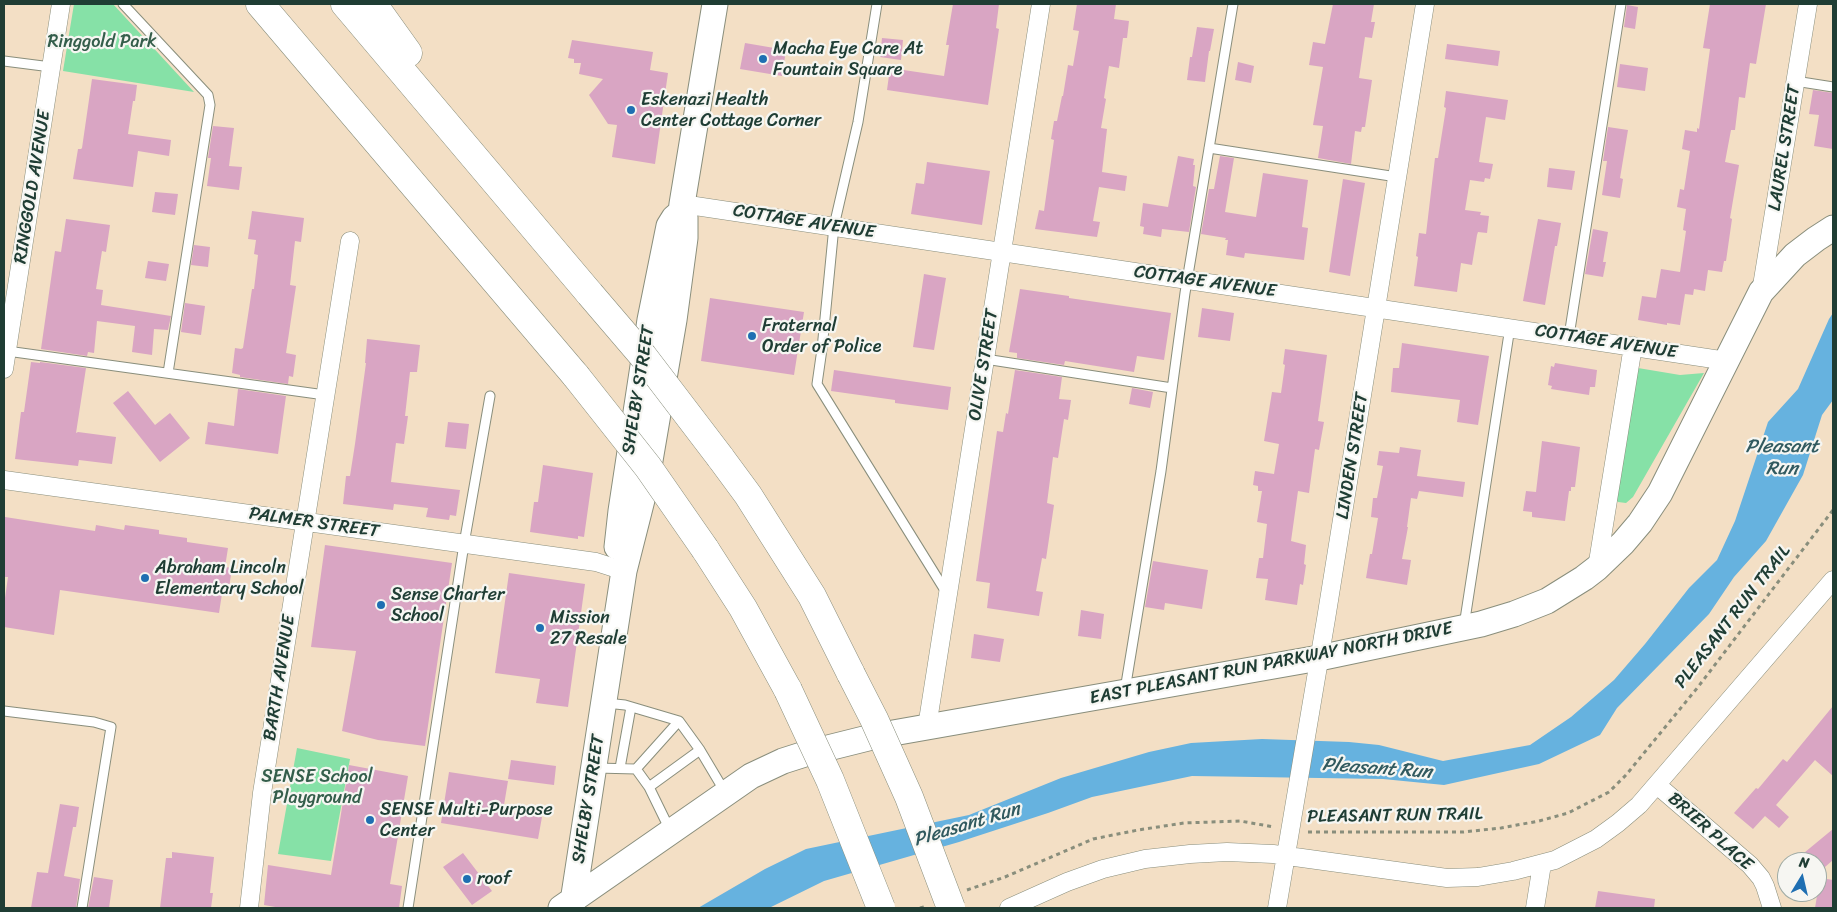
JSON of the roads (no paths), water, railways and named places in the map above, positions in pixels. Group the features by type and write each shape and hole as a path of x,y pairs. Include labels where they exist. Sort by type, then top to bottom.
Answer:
{"highway":[{"path":"260,4 576,376 643,461 705,548 756,630 788,690 830,780 881,908"},
{"path":"345,4 660,377 748,495 812,596 874,719 909,797 947,902"},
{"path":"373,4 531,225"}],"street":[{"name":"RINGGOLD AVENUE","path":"4,369 61,4"},
{"name":"SHELBY STREET","path":"569,905 594,768 624,571 646,484 674,320 685,238 682,208 715,4"},
{"name":"OLIVE STREET","path":"927,727 1041,4"},
{"name":"LINDEN STREET","path":"1277,908 1377,307 1425,4"},
{"name":"LAUREL STREET","path":"1761,292 1808,4"},
{"name":"COTTAGE AVENUE","path":"682,208 834,226 1728,360"},
{"name":"EAST PLEASANT RUN PARKWAY NORTH DRIVE","path":"569,905 751,776 792,758 854,741 927,727 1319,658 1498,620 1531,608 1577,583 1597,568 1624,543 1655,501 1761,292 1795,256 1833,228"},
{"name":"BARTH AVENUE","path":"249,908 262,793 350,241"},
{"path":"1597,568 1633,346"},
{"name":"PALMER STREET","path":"4,480 604,564 624,571"},
{"path":"1010,908 1072,880 1102,869 1128,862 1173,856 1254,852 1447,878 1478,877 1522,870 1572,853 1611,829 1639,805 1833,580"},
{"name":"BRIER PLACE","path":"1657,785 1750,866 1761,878 1772,908"},
{"path":"1535,908 1542,864"}],"lane":[{"path":"123,4 208,95 210,104 168,373"},
{"path":"877,4 858,122 834,226 817,384 948,594"},
{"path":"1125,692 1161,471 1188,279 1233,4"},
{"path":"1569,336 1621,4"},
{"path":"4,61 51,67"},
{"path":"1795,81 1833,86"},
{"path":"1209,148 1397,176"},
{"path":"1463,627 1510,327"},
{"path":"7,351 325,396"},
{"path":"985,359 1172,388"},
{"path":"408,908 464,544 490,396"},
{"path":"604,703 631,707 679,721 700,750 726,794"},
{"path":"620,768 631,707"},
{"path":"4,711 94,722 111,727 82,908"},
{"path":"636,769 679,721"},
{"path":"649,787 700,750"},
{"path":"594,768 636,769"},
{"path":"636,769 649,787 671,831"}],"water":[{"name":"Pleasant Run","path":"1833,313 1833,400 1822,415 1803,475 1766,541 1734,577 1709,614 1617,708 1600,735 1539,764 1444,785 1383,779 1192,776 1092,797 959,842 824,881 769,908 698,908 765,869 806,849 969,815 1061,778 1149,752 1191,743 1262,739 1349,742 1379,745 1443,761 1530,745 1571,717 1614,680 1689,588 1717,560 1735,521 1768,422 1798,389"}],"place":[{"name":"Macha Eye Care At Fountain Square","path":"763,59"},
{"name":"Eskenazi Health Center Cottage Corner","path":"631,110"},
{"name":"Fraternal Order of Police","path":"752,336"},
{"name":"Abraham Lincoln Elementary School","path":"145,578"},
{"name":"Sense Charter School","path":"381,605"},
{"name":"Mission 27 Resale","path":"540,628"},
{"name":"SENSE Multi-Purpose Center","path":"370,820"},
{"name":"roof","path":"467,879"}],"park label":[{"name":"Ringgold Park","path":"102,42"},
{"name":"SENSE School Playground","path":"317,788"}]}
